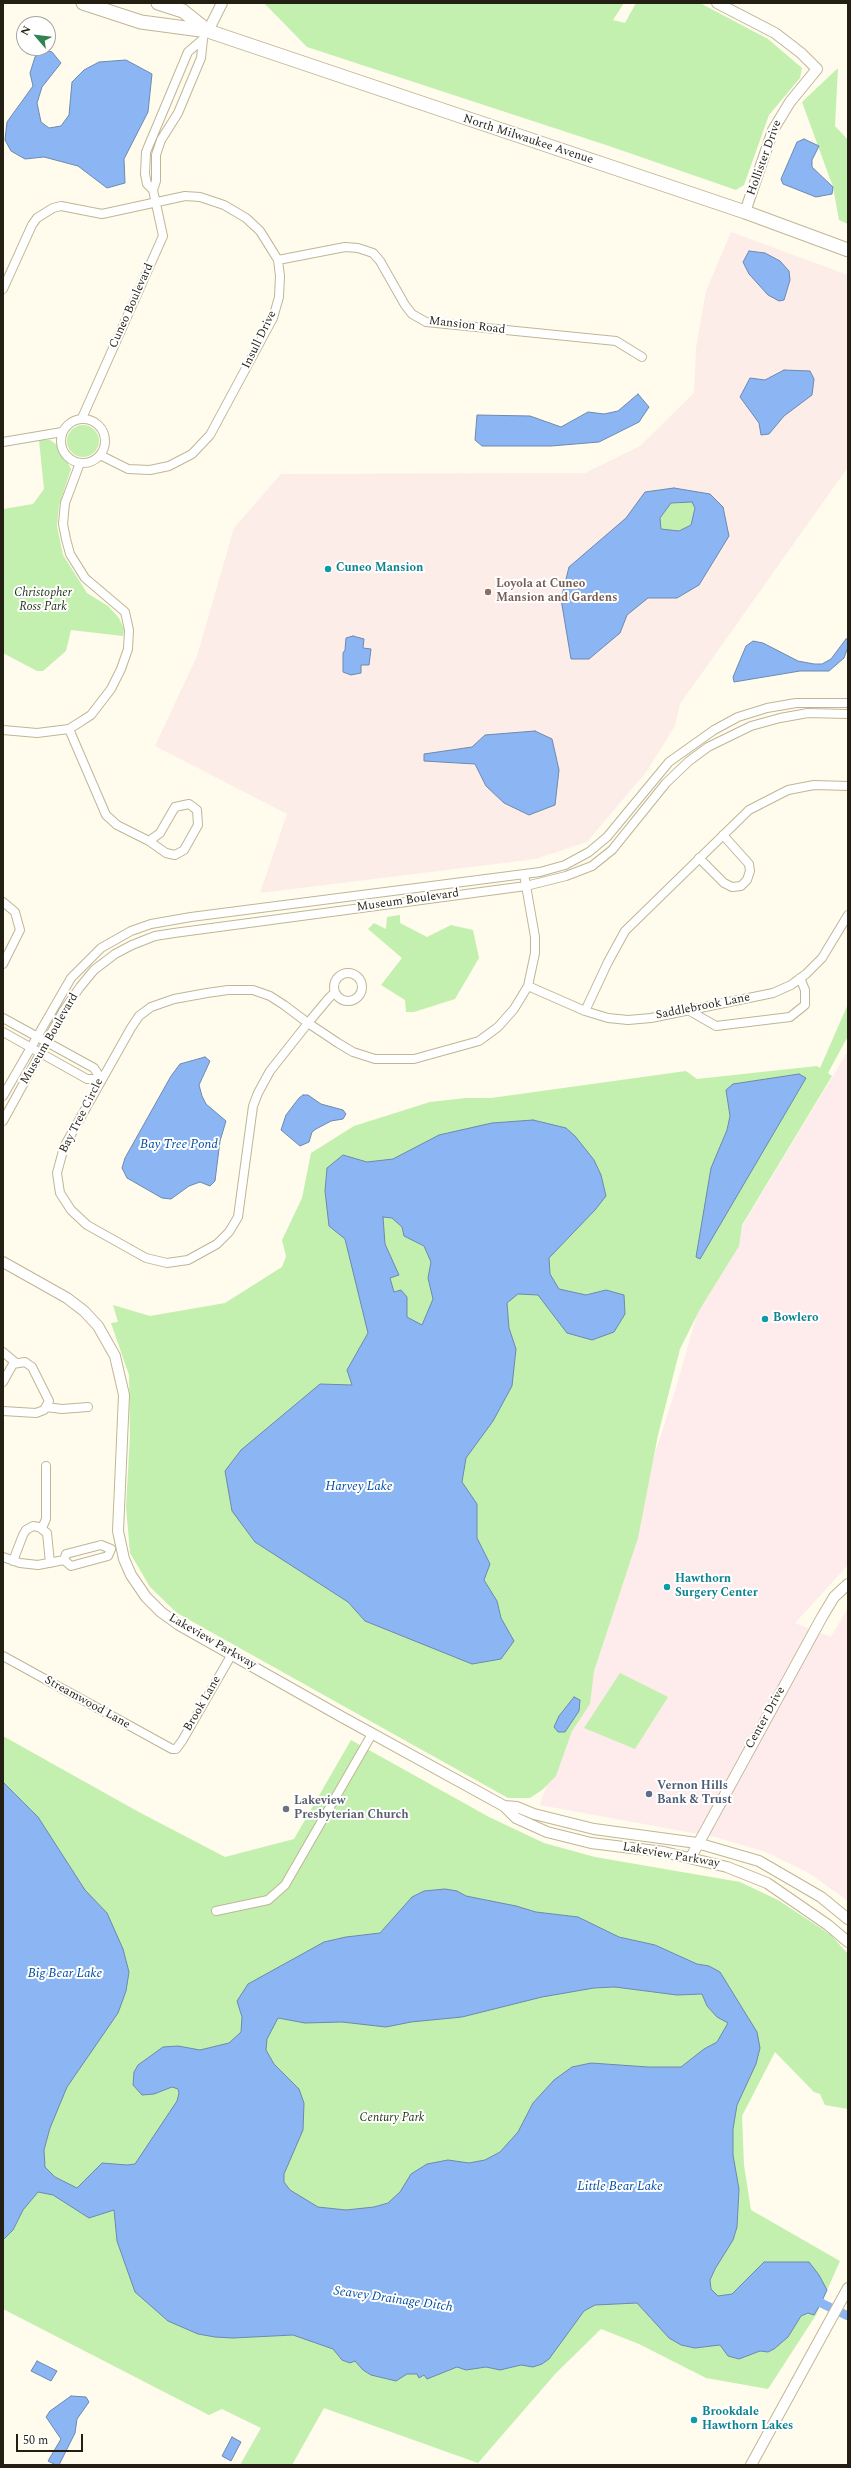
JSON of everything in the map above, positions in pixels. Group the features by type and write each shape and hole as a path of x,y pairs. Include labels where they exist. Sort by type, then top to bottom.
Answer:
{"main road":[{"path":"83,3 141,22 206,35"},
{"path":"158,3 183,11 206,35"},
{"name":"North Milwaukee Avenue","path":"206,35 745,212 848,250"}],"street":[{"path":"206,35 222,3"},
{"name":"Hollister Drive","path":"717,3 775,33 801,53 817,69 790,102 773,130 745,212"},
{"name":"Cuneo Boulevard","path":"82,418 163,236 153,190 147,184 144,174 146,152 188,52 206,35"},
{"name":"Cuneo Boulevard","path":"153,190 156,181 156,155 168,129 178,113 201,58 206,35"},
{"path":"158,124 168,129"},
{"name":"Insull Drive","path":"3,290 32,225 45,212 61,206 102,214 157,204 184,196 200,196 224,205 246,218 260,231 278,260 280,276 279,297 273,318 210,435 192,454 169,466 150,470 128,470 100,455"},
{"name":"Mansion Road","path":"278,260 344,247 358,248 372,253 380,261 405,306 412,314 426,322 616,341 642,357"},
{"path":"82,418 94,421 103,431 105,443 100,455 91,462 80,463 73,462 63,452 61,446 62,432 70,422 82,418"},
{"path":"3,442 62,432"},
{"path":"3,730 37,733 69,729 91,715 111,688 121,669 128,649 129,630 125,612 85,578 70,554 63,524 65,503 80,463"},
{"name":"Museum Boulevard","path":"3,1096 71,978 91,956 114,940 151,924 191,916 524,874 565,865 589,852 607,837 669,762 714,730 738,717 767,708 796,703 848,703"},
{"name":"Museum Boulevard","path":"3,1120 64,1010 94,970 115,954 155,936 526,886 566,876 592,866 612,850 666,783 689,761 728,736 751,726 780,718 808,713 848,714"},
{"path":"69,729 106,815 117,825 149,841 166,853 180,854 184,850 198,825 197,810 194,806 184,803 175,807 160,833 149,841"},
{"path":"585,1011 608,962 625,931 749,810 775,795 814,785 848,786"},
{"path":"699,858 724,883 732,887 741,886 748,875 749,864 724,835"},
{"name":"Bay Tree Circle","path":"308,1023 270,1072 253,1106 238,1217 229,1232 217,1244 188,1260 167,1263 146,1258 86,1226 71,1210 60,1193 57,1173 64,1147 101,1079 139,1016 150,1008 174,999 228,990 253,990 270,996 353,1052 376,1059 414,1059 479,1041 498,1027 514,1009 528,986 535,953 535,937 524,874"},
{"path":"3,902 15,912 20,930 3,964"},
{"name":"Saddlebrook Lane","path":"528,986 585,1011 608,1018 628,1020 773,993 800,978 822,958 848,915"},
{"path":"688,1010 716,1026 790,1017 805,1004 805,990 800,978"},
{"path":"308,1023 335,992"},
{"path":"3,1018 94,1068 101,1079"},
{"path":"3,1032 87,1079 101,1079"},
{"name":"Lakeview Parkway","path":"3,1262 67,1298 84,1311 98,1326 115,1356 122,1378 124,1395 116,1547 138,1586 161,1612 372,1734 504,1806 516,1818 547,1832 591,1843 691,1857 727,1866 767,1883 828,1925 848,1942"},
{"path":"3,1352 16,1363"},
{"path":"3,1382 9,1368 16,1363 25,1362 32,1367 48,1398 46,1407"},
{"path":"3,1411 36,1413 46,1407 62,1409 88,1407"},
{"path":"42,1528 46,1518 46,1466"},
{"path":"13,1561 26,1530 33,1526 42,1528 49,1539 50,1563"},
{"path":"64,1560 66,1554 101,1545 116,1547"},
{"path":"64,1560 71,1566 108,1556 116,1547"},
{"path":"3,1558 38,1565 64,1560"},
{"name":"Center Drive","path":"691,1857 697,1843 822,1617 834,1597 848,1584"},
{"name":"Brook Lane","path":"172,1749 176,1749 182,1741 232,1654"},
{"name":"Streamwood Lane","path":"3,1656 172,1749"},
{"path":"216,1911 268,1900 285,1885 372,1734"},
{"name":"Lakeview Parkway","path":"504,1806 517,1807 534,1814 594,1828 697,1843 759,1861 821,1897 848,1919"},
{"path":"751,2465 848,2288"}],"shaded area":[{"name":"Loyola at Cuneo Mansion and Gardens","path":"731,232 848,275 848,467 680,704 675,726 646,772 587,842 536,859 260,893 287,814 155,746 197,656 234,528 281,474 585,473 640,446 694,393 696,348 706,291"},
{"path":"848,1051 848,1565 795,1623 831,1637 848,1608 848,1901 809,1873 766,1852 715,1837 540,1805 673,1398 700,1304 745,1221"}],"green space":[{"path":"264,3 624,3 613,20 625,23 636,3 700,3 768,39 802,68 800,78 769,115 744,185 736,190 609,146 307,47"},
{"path":"838,68 835,126 848,140 848,224 839,220 833,187 802,102"},
{"path":"83,425 89,426 96,432 99,441 98,447 92,454 83,457 77,456 70,450 67,441 68,435 74,428"},
{"name":"Christopher Ross Park","path":"39,440 50,440 60,447 71,469 59,506 57,526 63,555 87,593 108,606 119,618 124,629 123,636 71,630 66,651 43,671 37,671 3,653 3,509 33,504 44,489"},
{"path":"693,502 695,508 691,525 679,531 661,529 660,518 671,503"},
{"path":"400,915 400,923 427,937 451,925 473,930 479,958 455,999 414,1012 406,1012 405,1000 381,985 402,958 368,929 374,923 386,929 387,917"},
{"path":"848,1004 848,1036 828,1073 832,1076 742,1225 739,1246 700,1309 680,1349 658,1435 638,1538 594,1671 590,1704 572,1731 556,1776 542,1790 530,1798 508,1798 177,1613 150,1587 130,1553 126,1507 130,1435 129,1375 111,1323 118,1322 113,1305 150,1316 225,1303 282,1267 286,1256 282,1240 302,1198 311,1153 354,1126 430,1102 466,1098 491,1098 686,1071 697,1079 817,1066 820,1068"},
{"path":"620,1673 668,1697 635,1749 584,1728"},
{"name":"Century Park","path":"3,1736 137,1811 225,1857 294,1839 351,1740 489,1817 544,1843 595,1857 740,1882 778,1900 831,1935 848,1954 848,2109 825,2105 820,2094 814,2092 775,2052 742,2116 744,2165 751,2210 840,2261 816,2315 768,2389 706,2378 639,2344 601,2329 556,2373 478,2463 324,2408 292,2465 240,2465 261,2428 222,2409 209,2415 3,2309"}],"water":[{"path":"55,56 61,63 42,87 37,103 41,122 49,128 61,126 69,115 72,82 84,70 99,62 126,60 152,74 148,112 124,159 125,183 107,188 78,166 44,157 25,159 11,151 5,140 7,122 33,86 30,73 35,57"},
{"path":"804,139 819,146 812,160 812,167 833,187 832,194 816,197 783,184 781,179 797,142"},
{"path":"749,251 765,253 780,261 789,271 790,280 784,300 779,301 768,295 749,274 743,262"},
{"path":"784,370 810,371 814,379 812,395 784,416 769,434 761,435 759,423 740,397 750,378 765,380"},
{"path":"638,394 649,407 639,422 599,442 551,446 482,446 475,440 477,415 530,416 561,427 588,412 604,414 618,411"},
{"path":"674,488 710,494 723,507 729,536 699,585 677,598 648,598 627,615 620,633 589,659 571,659 561,599 569,567 626,518 645,492","holes":["692,502 695,508 691,525 679,531 661,529 660,518 671,503"]},
{"path":"353,636 364,639 363,648 371,649 369,665 361,665 361,673 351,675 343,672 343,653 345,650 346,638"},
{"path":"846,639 848,639 848,647 844,658 829,671 800,671 734,682 733,677 746,646 753,641 763,643 798,661 822,664 831,659"},
{"path":"535,731 552,739 559,770 555,805 529,815 504,803 486,786 475,764 424,761 424,754 472,747 485,735"},
{"name":"Bay Tree Pond","path":"205,1057 210,1061 199,1085 202,1096 206,1104 226,1121 220,1141 215,1181 210,1186 200,1182 189,1186 171,1199 162,1198 127,1178 122,1168 125,1158 171,1076 180,1064"},
{"path":"799,1074 806,1078 700,1259 696,1257 711,1168 727,1130 730,1116 726,1090 733,1084"},
{"path":"303,1095 308,1095 321,1104 343,1110 346,1114 343,1119 331,1121 316,1129 312,1132 309,1142 300,1146 281,1130 286,1115"},
{"name":"Harvey Lake","path":"533,1120 566,1128 575,1136 594,1160 601,1175 606,1196 595,1210 549,1258 550,1274 559,1289 586,1295 606,1290 624,1295 625,1314 614,1332 592,1340 567,1333 538,1295 518,1294 507,1303 509,1328 516,1349 512,1386 493,1421 466,1458 462,1482 477,1504 477,1538 490,1564 484,1580 497,1601 501,1618 514,1641 501,1659 472,1664 365,1621 348,1602 255,1542 232,1511 225,1471 241,1450 320,1384 352,1385 347,1370 368,1333 345,1239 329,1226 325,1191 327,1168 343,1155 367,1162 393,1159 439,1135 492,1123","holes":["383,1217 392,1218 402,1227 404,1236 424,1246 431,1262 428,1278 433,1299 422,1325 407,1317 407,1297 401,1290 394,1292 390,1278 399,1275 385,1244"]},
{"path":"574,1697 580,1700 579,1711 565,1732 558,1732 554,1727 559,1716"},
{"name":"Little Bear Lake","path":"3,1782 38,1817 85,1890 107,1913 123,1949 129,1972 126,1991 118,2013 67,2087 50,2128 44,2150 45,2167 55,2177 77,2188 102,2163 127,2165 135,2164 177,2101 179,2093 178,2089 172,2087 154,2094 142,2095 133,2085 134,2072 138,2065 163,2047 178,2046 200,2050 229,2043 241,2032 242,2017 237,2001 248,1984 324,1942 346,1937 380,1933 412,1897 424,1891 445,1889 457,1891 466,1896 516,1906 536,1912 578,1917 619,1937 655,1945 697,1964 709,1966 720,1972 757,2032 760,2048 756,2064 737,2105 733,2129 733,2155 739,2189 737,2227 733,2240 710,2280 711,2289 718,2296 732,2294 764,2262 809,2262 819,2275 827,2290 822,2301 818,2300 816,2303 820,2305 814,2315 808,2313 801,2316 788,2337 774,2349 768,2352 760,2351 739,2359 728,2356 720,2345 695,2348 681,2345 669,2338 637,2303 595,2305 584,2311 549,2359 542,2364 533,2367 521,2365 500,2370 486,2367 466,2370 457,2367 427,2379 424,2375 419,2378 417,2374 407,2374 396,2381 371,2375 363,2370 355,2361 350,2363 342,2360 333,2349 293,2335 233,2338 215,2337 198,2334 168,2321 135,2292 117,2241 114,2210 89,2218 53,2195 38,2192 23,2210 13,2230 3,2240","holes":["615,1987 677,1995 702,1994 707,2006 717,2017 728,2023 717,2042 704,2049 681,2067 648,2067 591,2063 572,2067 554,2080 533,2103 518,2132 500,2152 485,2160 469,2163 448,2160 427,2164 411,2174 400,2192 388,2203 374,2207 346,2210 318,2207 290,2190 284,2182 284,2174 303,2130 304,2103 299,2089 274,2064 266,2050 267,2039 278,2018 305,2023 342,2022 386,2027 411,2022 462,2017 542,1997 594,1988"]},
{"path":"37,2361 57,2371 51,2381 31,2371"},
{"path":"71,2396 86,2397 89,2402 77,2419 75,2433 59,2465 56,2465 48,2461 61,2439 46,2417 50,2411"},
{"path":"232,2437 241,2442 231,2461 222,2456"}],"waterway":[{"name":"Seavey Drainage Ditch","path":"817,2301 848,2316"}],"place":[{"name":"Cuneo Mansion","path":"328,569"},
{"name":"Loyola at Cuneo Mansion and Gardens","path":"488,592"},
{"name":"Bowlero","path":"765,1319"},
{"name":"Hawthorn Surgery Center","path":"667,1587"},
{"name":"Vernon Hills Bank & Trust","path":"649,1794"},
{"name":"Lakeview Presbyterian Church","path":"286,1809"},
{"name":"Brookdale Hawthorn Lakes","path":"694,2420"}],"water label":[{"name":"Big Bear Lake","path":"65,1974"}]}
